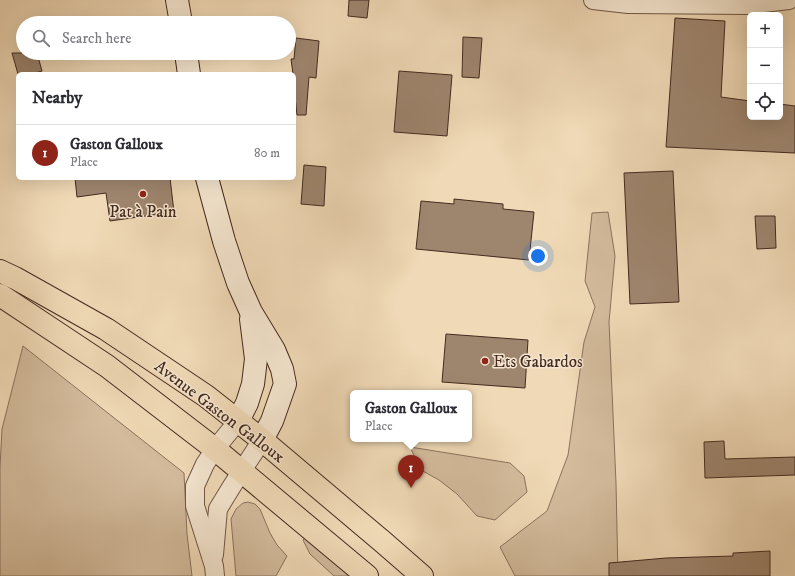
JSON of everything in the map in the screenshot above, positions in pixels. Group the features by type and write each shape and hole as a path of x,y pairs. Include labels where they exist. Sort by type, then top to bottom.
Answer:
{"main road":[{"name":"Avenue Gaston Galloux","path":"0,271 106,329 206,396 262,440 422,576"},
{"name":"Avenue Gaston Galloux","path":"0,295 107,366 215,449 368,576"}],"street":[{"path":"177,0 180,16"},
{"path":"593,0 628,4 748,5 789,0"},
{"path":"187,60 189,72"},
{"path":"208,180 224,241 238,283 251,312 274,350 282,369 285,384 272,421 262,440 218,509 214,571"},
{"path":"214,571 195,506 195,486 205,464 238,421 247,403 253,384 256,359 251,312"}],"shaded area":[{"path":"608,212 615,256 609,322 616,483 618,576 515,576 500,547 547,511 568,455 584,342 595,307 585,281 592,213"},
{"path":"23,346 184,473 187,534 192,576 0,576 0,467 2,429"},
{"path":"410,447 510,463 524,476 527,492 495,520 477,516 457,494 439,480 421,470"},
{"path":"248,502 255,504 260,509 270,533 277,545 287,556 276,576 236,576 231,519 236,509 243,503"},
{"path":"306,537 350,576 334,576 310,554 303,540"}],"building":[{"path":"349,0 369,0 367,18 348,16"},
{"path":"675,18 725,21 721,97 747,101 747,120 783,120 783,104 795,106 795,153 666,147"},
{"path":"463,37 482,38 479,78 462,77"},
{"path":"296,38 319,41 316,78 309,77 306,115 297,115 296,72 293,72 291,60 296,60"},
{"path":"12,53 16,53 16,60 39,60 42,71 17,72"},
{"path":"399,71 452,75 447,136 394,132"},
{"path":"304,165 326,167 324,206 301,204"},
{"path":"673,171 679,302 630,304 624,173"},
{"path":"75,180 170,180 174,212 110,221 106,193 77,197"},
{"path":"454,199 503,204 503,209 534,212 529,260 416,249 421,201 454,204"},
{"path":"755,216 775,216 776,248 757,249"},
{"name":"Ets Gabardos","path":"446,334 528,340 525,388 442,382"},
{"path":"724,441 725,459 795,457 795,475 705,478 704,442"},
{"path":"770,551 770,576 609,576 609,563 666,558 733,556 733,553"}],"place":[{"name":"Pat à Pain","path":"143,194"},
{"name":"Ets Gabardos","path":"485,361"},
{"name":"Gaston Galloux","path":"411,488"}]}
